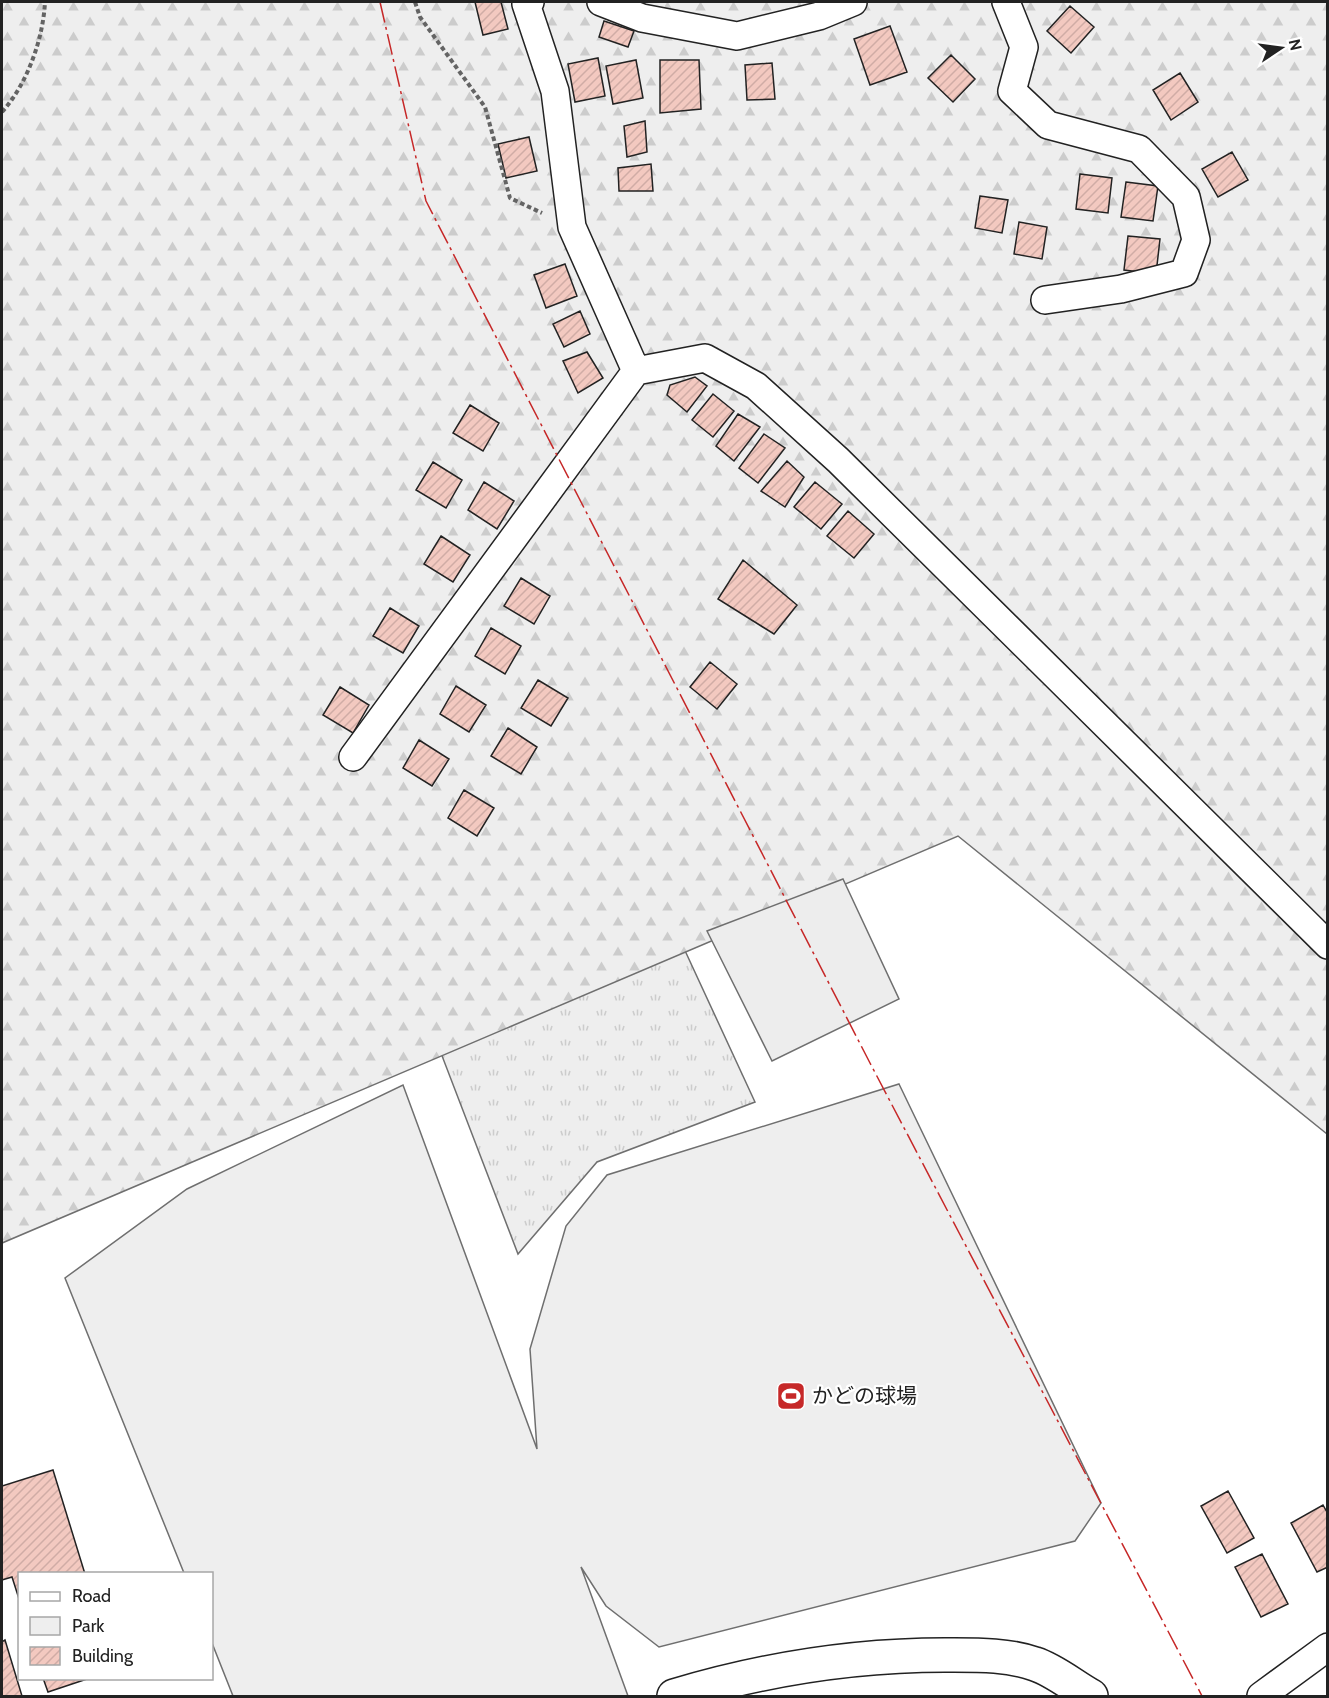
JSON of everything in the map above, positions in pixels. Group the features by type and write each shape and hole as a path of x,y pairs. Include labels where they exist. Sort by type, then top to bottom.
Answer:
{"street":[{"path":"530,2 526,4 555,91 572,227 636,371"},
{"path":"601,2 642,18 737,36 819,16 853,2"},
{"path":"1006,2 1024,47 1012,91 1048,125 1139,148 1186,197 1196,240 1184,273 1121,289 1045,300"},
{"path":"353,757 636,371 705,358 756,386 838,460 1328,945"},
{"path":"1261,1696 1328,1647"},
{"path":"674,1696 718,1691 834,1660 910,1654 986,1655 1036,1664 1090,1696"}],"path":[{"path":"2,112 17,95 44,26 45,2"},
{"path":"415,2 420,17 484,107 510,198 572,227"}],"green space":[{"path":"2,2 1327,2 1327,1134 958,836 2,1243"},
{"path":"681,942 755,1102 597,1162 518,1254 439,1048"},
{"path":"899,1084 1101,1503 1075,1541 659,1647 606,1606 581,1567 628,1696 233,1696 213,1646 213,1572 184,1572 65,1278 187,1189 403,1085 537,1449 530,1349 566,1226 607,1175"}],"shaded area":[{"path":"843,879 899,999 772,1061 707,931"}],"building":[{"path":"475,2 501,2 508,29 483,35"},
{"path":"1070,6 1094,27 1071,53 1047,31"},
{"path":"604,21 634,31 628,47 599,37"},
{"path":"890,26 907,72 870,85 854,39"},
{"path":"951,55 975,79 953,102 928,78"},
{"path":"598,58 605,96 575,102 568,64"},
{"path":"636,60 643,98 613,104 606,66"},
{"path":"660,60 699,60 701,109 660,113"},
{"path":"772,63 775,99 747,100 745,65"},
{"path":"1180,73 1198,102 1171,120 1153,90"},
{"path":"645,121 647,152 627,157 624,126"},
{"path":"529,137 537,171 506,178 498,144"},
{"path":"1232,152 1248,180 1218,197 1202,169"},
{"path":"651,164 653,191 619,191 618,168"},
{"path":"1080,174 1112,178 1108,213 1076,209"},
{"path":"1126,182 1158,186 1153,221 1121,217"},
{"path":"980,196 1008,200 1002,233 975,228"},
{"path":"1019,222 1047,227 1042,259 1014,254"},
{"path":"1128,236 1160,239 1156,274 1124,270"},
{"path":"565,264 577,296 546,308 534,275"},
{"path":"580,311 590,334 564,347 553,324"},
{"path":"587,352 603,378 578,393 563,361"},
{"path":"695,377 707,386 687,412 667,395 670,385"},
{"path":"713,394 734,411 713,437 692,420"},
{"path":"470,405 499,423 483,451 453,433"},
{"path":"738,414 760,427 734,461 716,446"},
{"path":"764,434 785,448 758,483 739,468"},
{"path":"787,461 804,477 785,507 761,491"},
{"path":"433,462 462,480 446,508 416,490"},
{"path":"484,482 514,501 497,529 468,510"},
{"path":"815,482 842,504 821,529 794,507"},
{"path":"848,511 874,534 854,558 827,536"},
{"path":"441,536 470,555 453,582 424,564"},
{"path":"743,560 797,605 774,634 718,599"},
{"path":"521,578 550,596 534,624 504,606"},
{"path":"390,608 419,626 403,653 373,636"},
{"path":"491,628 521,646 505,674 475,656"},
{"path":"710,662 737,684 717,709 690,687"},
{"path":"538,680 568,698 551,726 521,708"},
{"path":"456,686 486,705 469,732 440,714"},
{"path":"340,687 369,705 353,733 323,715"},
{"path":"508,728 537,747 521,774 491,756"},
{"path":"419,740 449,759 432,786 403,768"},
{"path":"464,790 494,808 477,836 448,818"},
{"path":"53,1470 84,1572 18,1572 18,1596 12,1577 2,1580 2,1486"},
{"path":"1228,1491 1254,1538 1227,1553 1201,1506"},
{"path":"1323,1505 1328,1514 1328,1567 1317,1572 1291,1523"},
{"path":"1262,1554 1288,1604 1261,1617 1235,1567"},
{"path":"5,1640 22,1696 2,1696 2,1642"},
{"path":"44,1680 84,1680 48,1692"}],"power":[{"path":"380,2 426,201 870,1063 1202,1696"}],"place":[{"name":"かどの球場","path":"791,1396"}]}
